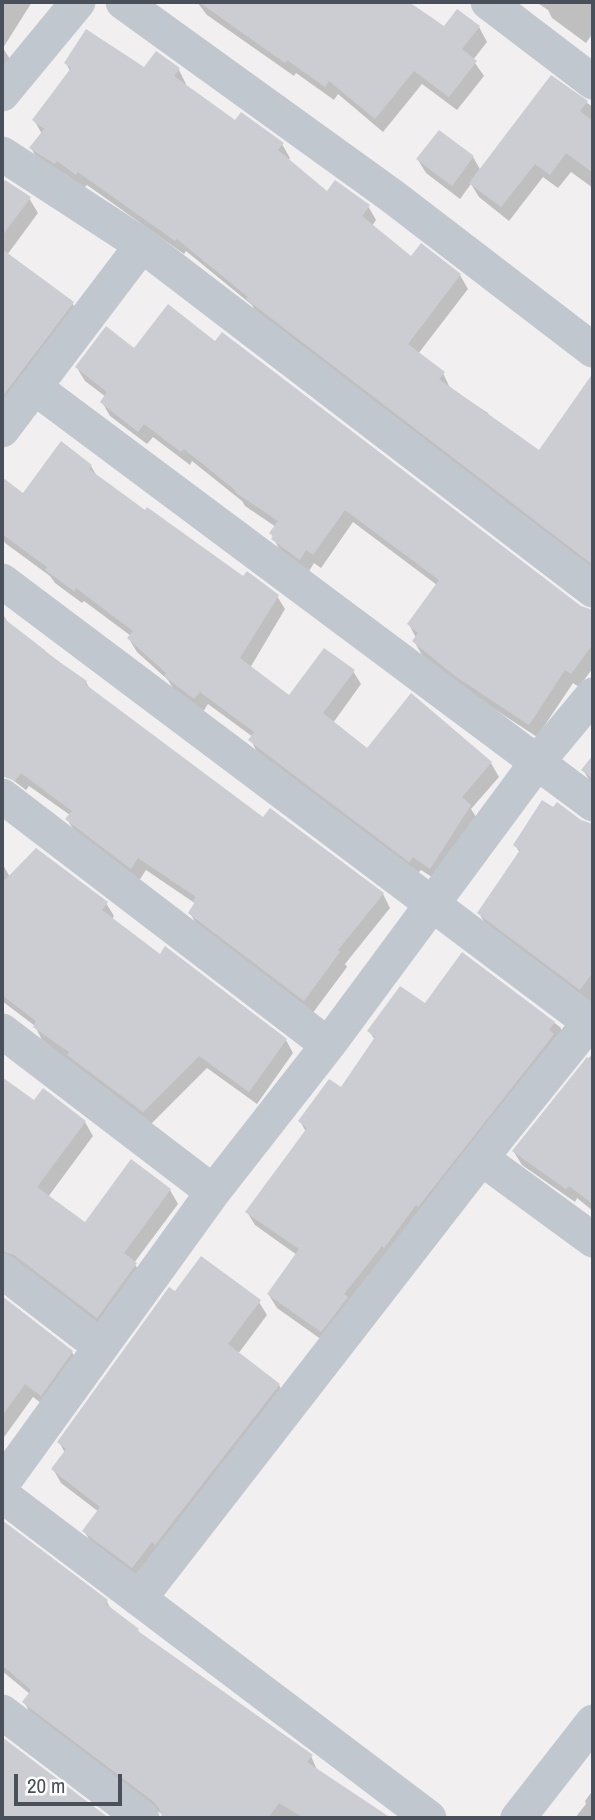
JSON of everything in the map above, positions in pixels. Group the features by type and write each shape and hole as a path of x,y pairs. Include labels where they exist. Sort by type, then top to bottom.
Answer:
{"street":[{"path":"2,94 78,2"},
{"path":"123,2 392,196 593,350"},
{"path":"488,2 593,82"},
{"path":"2,154 142,244 593,590"},
{"path":"2,430 142,244"},
{"path":"34,387 593,804"},
{"path":"2,581 591,1024 481,1158 139,1599"},
{"path":"2,1484 213,1192 328,1045 538,761 593,695"},
{"path":"2,796 328,1045"},
{"path":"2,1031 213,1192"},
{"path":"481,1158 593,1240"},
{"path":"2,1271 101,1347"},
{"path":"2,1495 429,1818"},
{"path":"2,1712 142,1818"},
{"path":"518,1818 593,1722"}],"building":[{"path":"199,2 409,2 444,26 457,9 480,26 462,49 477,61 449,97 414,71 375,119 329,81 325,87 287,60 285,63"},
{"path":"86,29 144,67 156,51 180,68 174,76 235,120 241,112 284,143 278,150 327,191 335,180 370,205 362,216 411,256 421,243 461,274 408,344 445,372 439,379 539,450 593,373 593,565 246,299 248,297 177,239 175,241 78,172 76,175 57,161 55,164 29,148 44,129 32,120 71,68 64,63"},
{"path":"551,75 588,101 580,111 593,121 593,173 566,153 550,175 535,164 501,207 469,183"},
{"path":"439,130 474,156 452,186 416,159"},
{"path":"5,180 31,197 2,236 2,184"},
{"path":"2,249 74,302 2,397"},
{"path":"168,304 215,341 222,332 581,606 593,610 593,644 571,674 565,670 529,725 455,676 412,641 418,633 407,624 439,580 345,510 313,555 306,550 300,560 271,539 273,536 269,533 278,521 235,492 184,449 181,452 144,424 138,432 100,402 107,392 75,367 106,326 134,348"},
{"path":"61,441 92,465 89,469 145,510 147,507 243,576 247,571 279,595 240,658 289,695 324,648 355,670 323,713 367,748 411,693 492,762 462,797 471,805 430,869 413,857 409,862 248,740 254,732 200,692 194,699 164,676 166,673 127,638 133,631 76,588 74,591 45,570 47,567 2,534 2,477 23,493"},
{"path":"2,617 87,681 85,684 263,817 270,808 384,893 338,950 340,952 304,1001 188,913 196,897 138,858 131,869 65,819 72,811 21,773 15,781 2,776"},
{"path":"593,755 593,779 581,770"},
{"path":"542,800 553,807 557,802 581,820 593,824 593,972 580,990 477,913 520,850 513,845"},
{"path":"36,848 108,902 102,910 160,954 165,946 287,1039 249,1092 199,1056 143,1112 67,1055 69,1052 33,1027 36,1021 2,995 2,883"},
{"path":"462,952 555,1022 549,1030 554,1034 418,1207 416,1205 384,1248 382,1246 344,1294 348,1297 321,1332 267,1294 299,1249 245,1212 307,1128 298,1121 329,1079 341,1087 375,1037 367,1031 400,986 425,1003"},
{"path":"587,1057 593,1062 593,1204 569,1186 566,1189 512,1151"},
{"path":"2,1077 34,1100 43,1088 86,1121 37,1187 85,1222 131,1159 171,1189 124,1253 137,1263 97,1318 14,1255 2,1251"},
{"path":"201,1256 261,1300 228,1344 280,1384 155,1545 152,1542 132,1568 82,1531 100,1507 51,1469 66,1449 57,1442 169,1287 175,1291"},
{"path":"2,1296 73,1351 41,1396 25,1384 2,1416"},
{"path":"2,1520 108,1600 106,1604 139,1629 138,1631 313,1755 307,1762 391,1818 304,1818 279,1803 268,1818 162,1818 154,1802 22,1702 31,1690 2,1665"},
{"path":"2,1737 109,1818 2,1818"}]}
